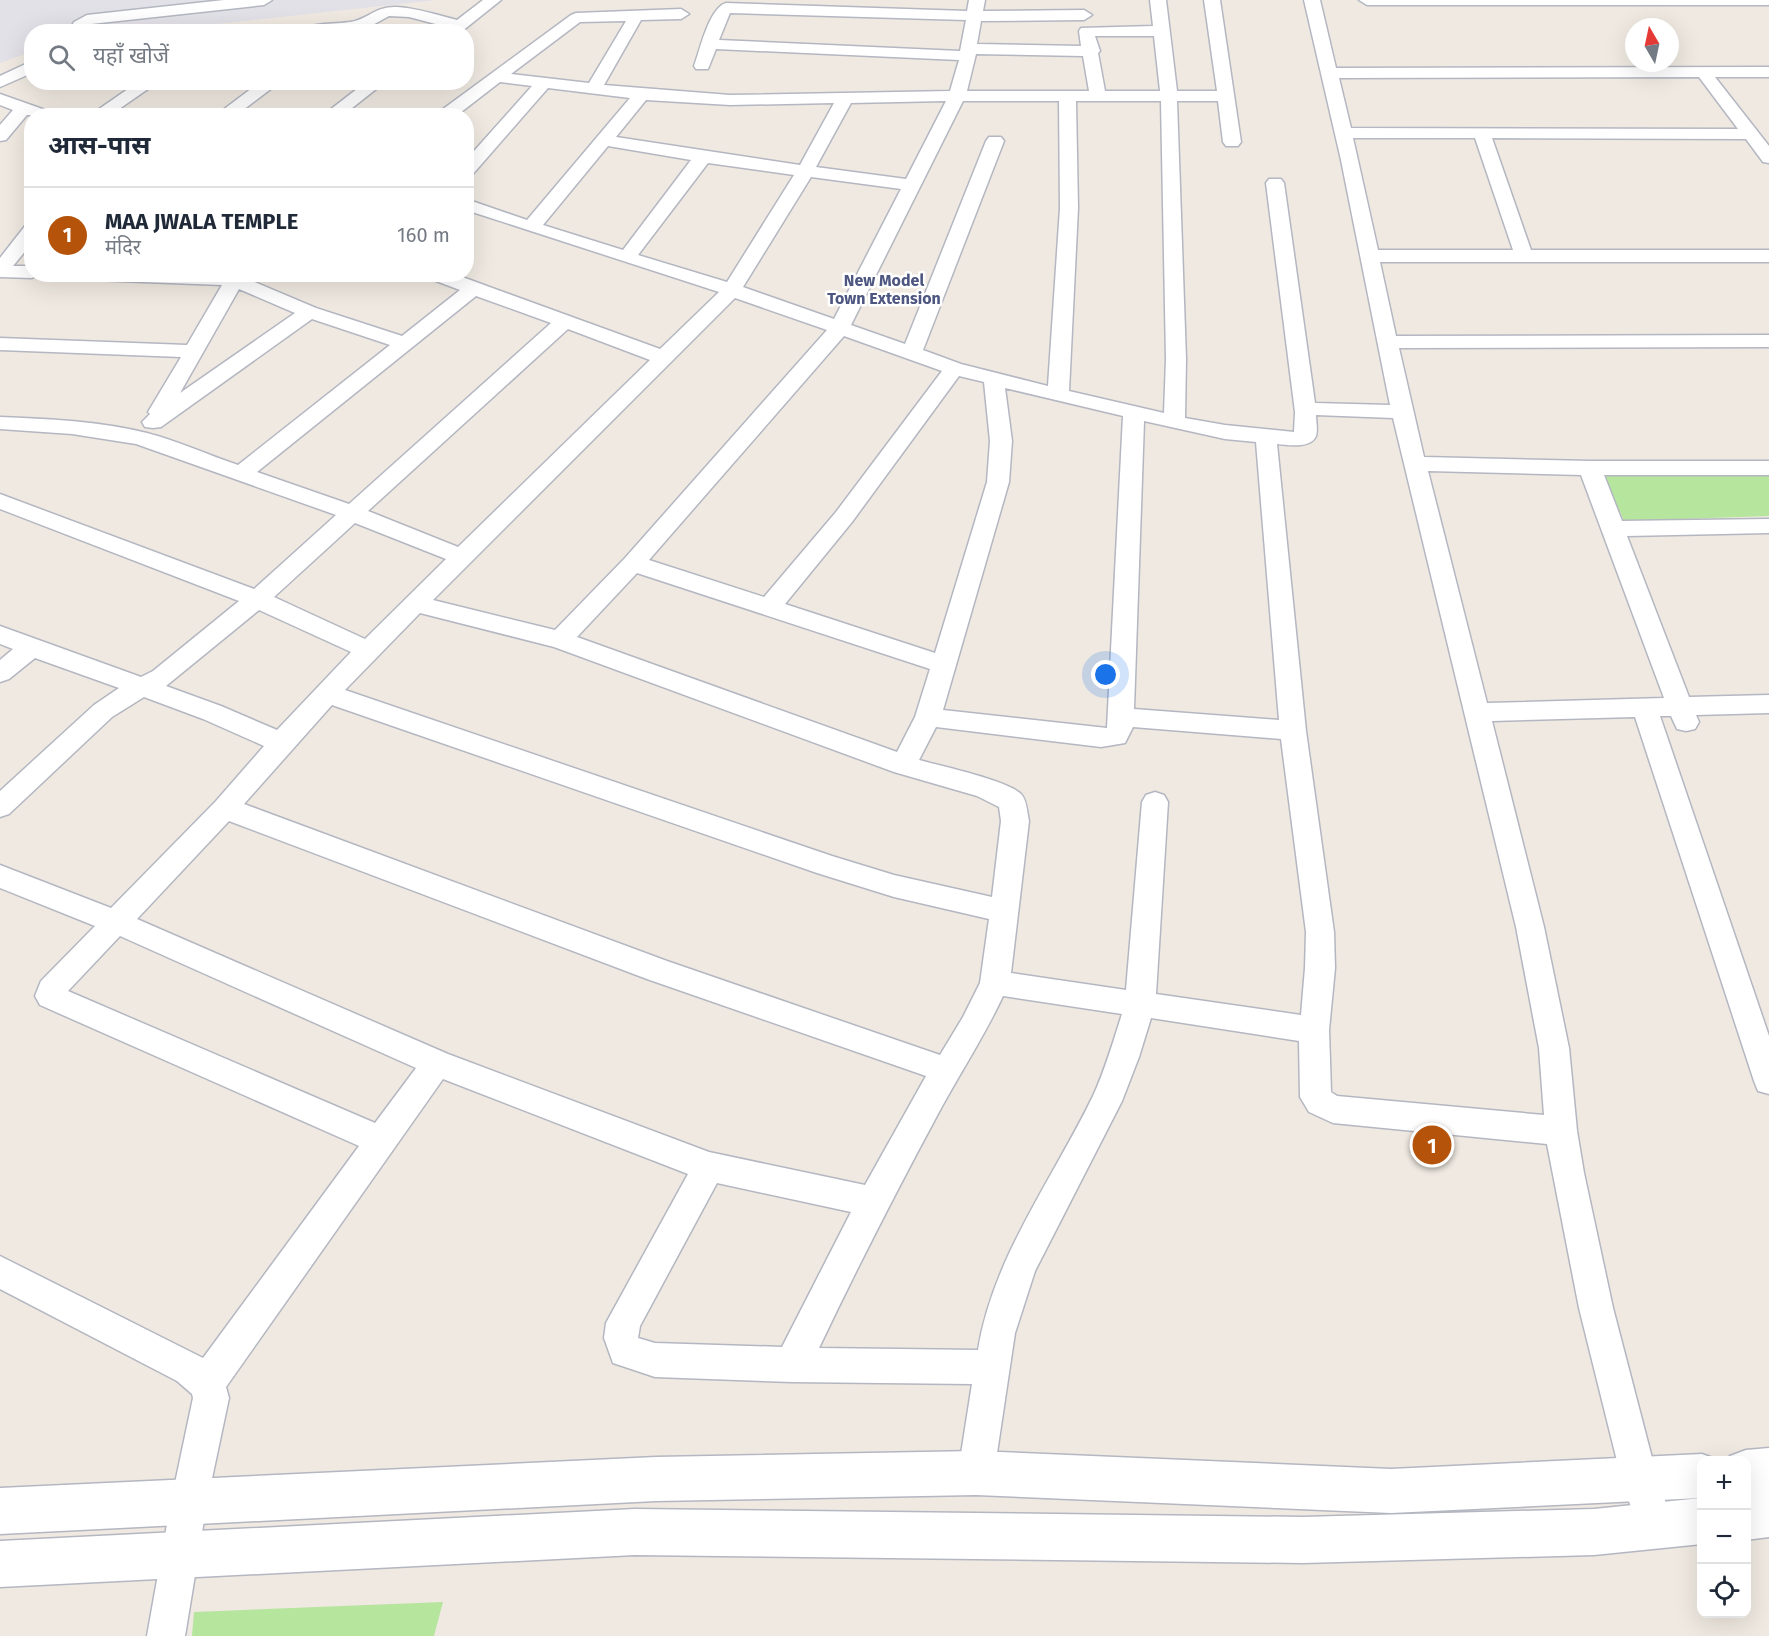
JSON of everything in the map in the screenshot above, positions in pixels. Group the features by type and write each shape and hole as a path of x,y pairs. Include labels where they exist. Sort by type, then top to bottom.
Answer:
{"main road":[{"path":"1751,1472 1769,1470"},
{"path":"0,1511 656,1479 976,1473 1297,1489 1391,1491 1641,1481 1697,1476"},
{"path":"1751,1516 1769,1514"},
{"path":"0,1564 181,1553 634,1532 1303,1540 1528,1535 1697,1521"}],"street":[{"path":"81,24 87,20 264,0"},
{"path":"460,24 493,0"},
{"path":"1158,0 1169,96 1176,359 1174,422"},
{"path":"1212,0 1232,142"},
{"path":"1312,0 1344,133 1402,412 1417,464 1530,927 1552,1038 1561,1131 1596,1308 1654,1526"},
{"path":"1367,0 1769,0"},
{"path":"702,66 721,12 726,8 975,8 1084,16 1161,31"},
{"path":"560,640 633,563 840,328 957,96 968,53 975,8"},
{"path":"361,24 383,12 393,11 440,24"},
{"path":"455,108 573,20 583,17 681,14"},
{"path":"594,90 636,16"},
{"path":"1084,16 1092,51 1098,96"},
{"path":"709,44 968,53 1092,51"},
{"path":"0,82 24,70"},
{"path":"1330,73 1769,72"},
{"path":"1704,73 1769,158"},
{"path":"496,77 642,95 730,100 957,96 1227,96"},
{"path":"474,162 543,84"},
{"path":"109,108 138,90"},
{"path":"235,108 260,90"},
{"path":"341,108 366,90"},
{"path":"531,227 642,95"},
{"path":"1058,395 1071,184 1067,96"},
{"path":"382,1141 50,996 56,984 225,808 281,743 368,650 732,290 806,170 846,97"},
{"path":"0,99 24,108 0,135"},
{"path":"1344,133 1751,134"},
{"path":"1482,135 1524,256"},
{"path":"603,140 703,157 911,184"},
{"path":"912,352 995,141"},
{"path":"627,257 703,157"},
{"path":"474,207 732,290 954,368 1174,422 1266,437 1302,438 1306,434 1306,412 1275,183"},
{"path":"0,270 24,240"},
{"path":"1370,256 1769,256"},
{"path":"0,270 24,272"},
{"path":"148,431 233,282"},
{"path":"246,282 309,312 405,343"},
{"path":"455,282 662,357"},
{"path":"241,474 473,289"},
{"path":"148,431 309,312"},
{"path":"0,807 103,711 175,667 257,599 564,322"},
{"path":"1389,342 1769,341"},
{"path":"0,344 195,351"},
{"path":"768,608 844,517 954,368"},
{"path":"903,765 928,717 998,482 1001,441 994,379"},
{"path":"1306,412 1313,409 1402,412"},
{"path":"928,717 1101,738 1116,736 1120,731 1134,413"},
{"path":"4,426 117,432 148,431 241,474 352,513 462,557"},
{"path":"1266,437 1293,731 1320,932 1320,968 1314,1030 1315,1092 1320,1102 1327,1107 1561,1131"},
{"path":"1417,464 1590,468 1769,468"},
{"path":"1590,468 1683,715"},
{"path":"0,501 257,599 368,650"},
{"path":"1613,529 1769,525"},
{"path":"633,563 942,664"},
{"path":"416,604 560,640 903,765 1000,793 1011,801 1015,821 995,983 974,1026 946,1070 873,1202 792,1365"},
{"path":"0,634 31,648 145,687 249,727 281,743"},
{"path":"0,673 31,648"},
{"path":"328,694 827,865 894,886 1004,911"},
{"path":"1683,715 1769,704"},
{"path":"1479,720 1683,715 1769,721"},
{"path":"1647,716 1769,1081"},
{"path":"1121,717 1293,731"},
{"path":"976,1473 998,1333 1020,1267 1106,1101 1124,1056 1140,1004 1155,802"},
{"path":"225,808 657,970 946,1070"},
{"path":"0,876 116,922 437,1063 709,1167 873,1202"},
{"path":"995,983 1314,1030"},
{"path":"207,1383 437,1063"},
{"path":"709,1167 623,1323 621,1338 625,1351 655,1360 792,1365 992,1367"},
{"path":"0,1272 189,1369 207,1383 211,1398 208,1421 189,1502 166,1636"}],"shaded area":[{"path":"0,0 436,0 217,24 24,24 24,54 0,63"}],"green space":[{"path":"1604,476 1769,476 1769,516 1624,521"},
{"path":"443,1602 434,1636 192,1636 194,1612"}],"place":[{"name":"MAA JWALA TEMPLE","path":"1432,1145"}],"district":[{"name":"New Model Town Extension","path":"884,289"}]}
